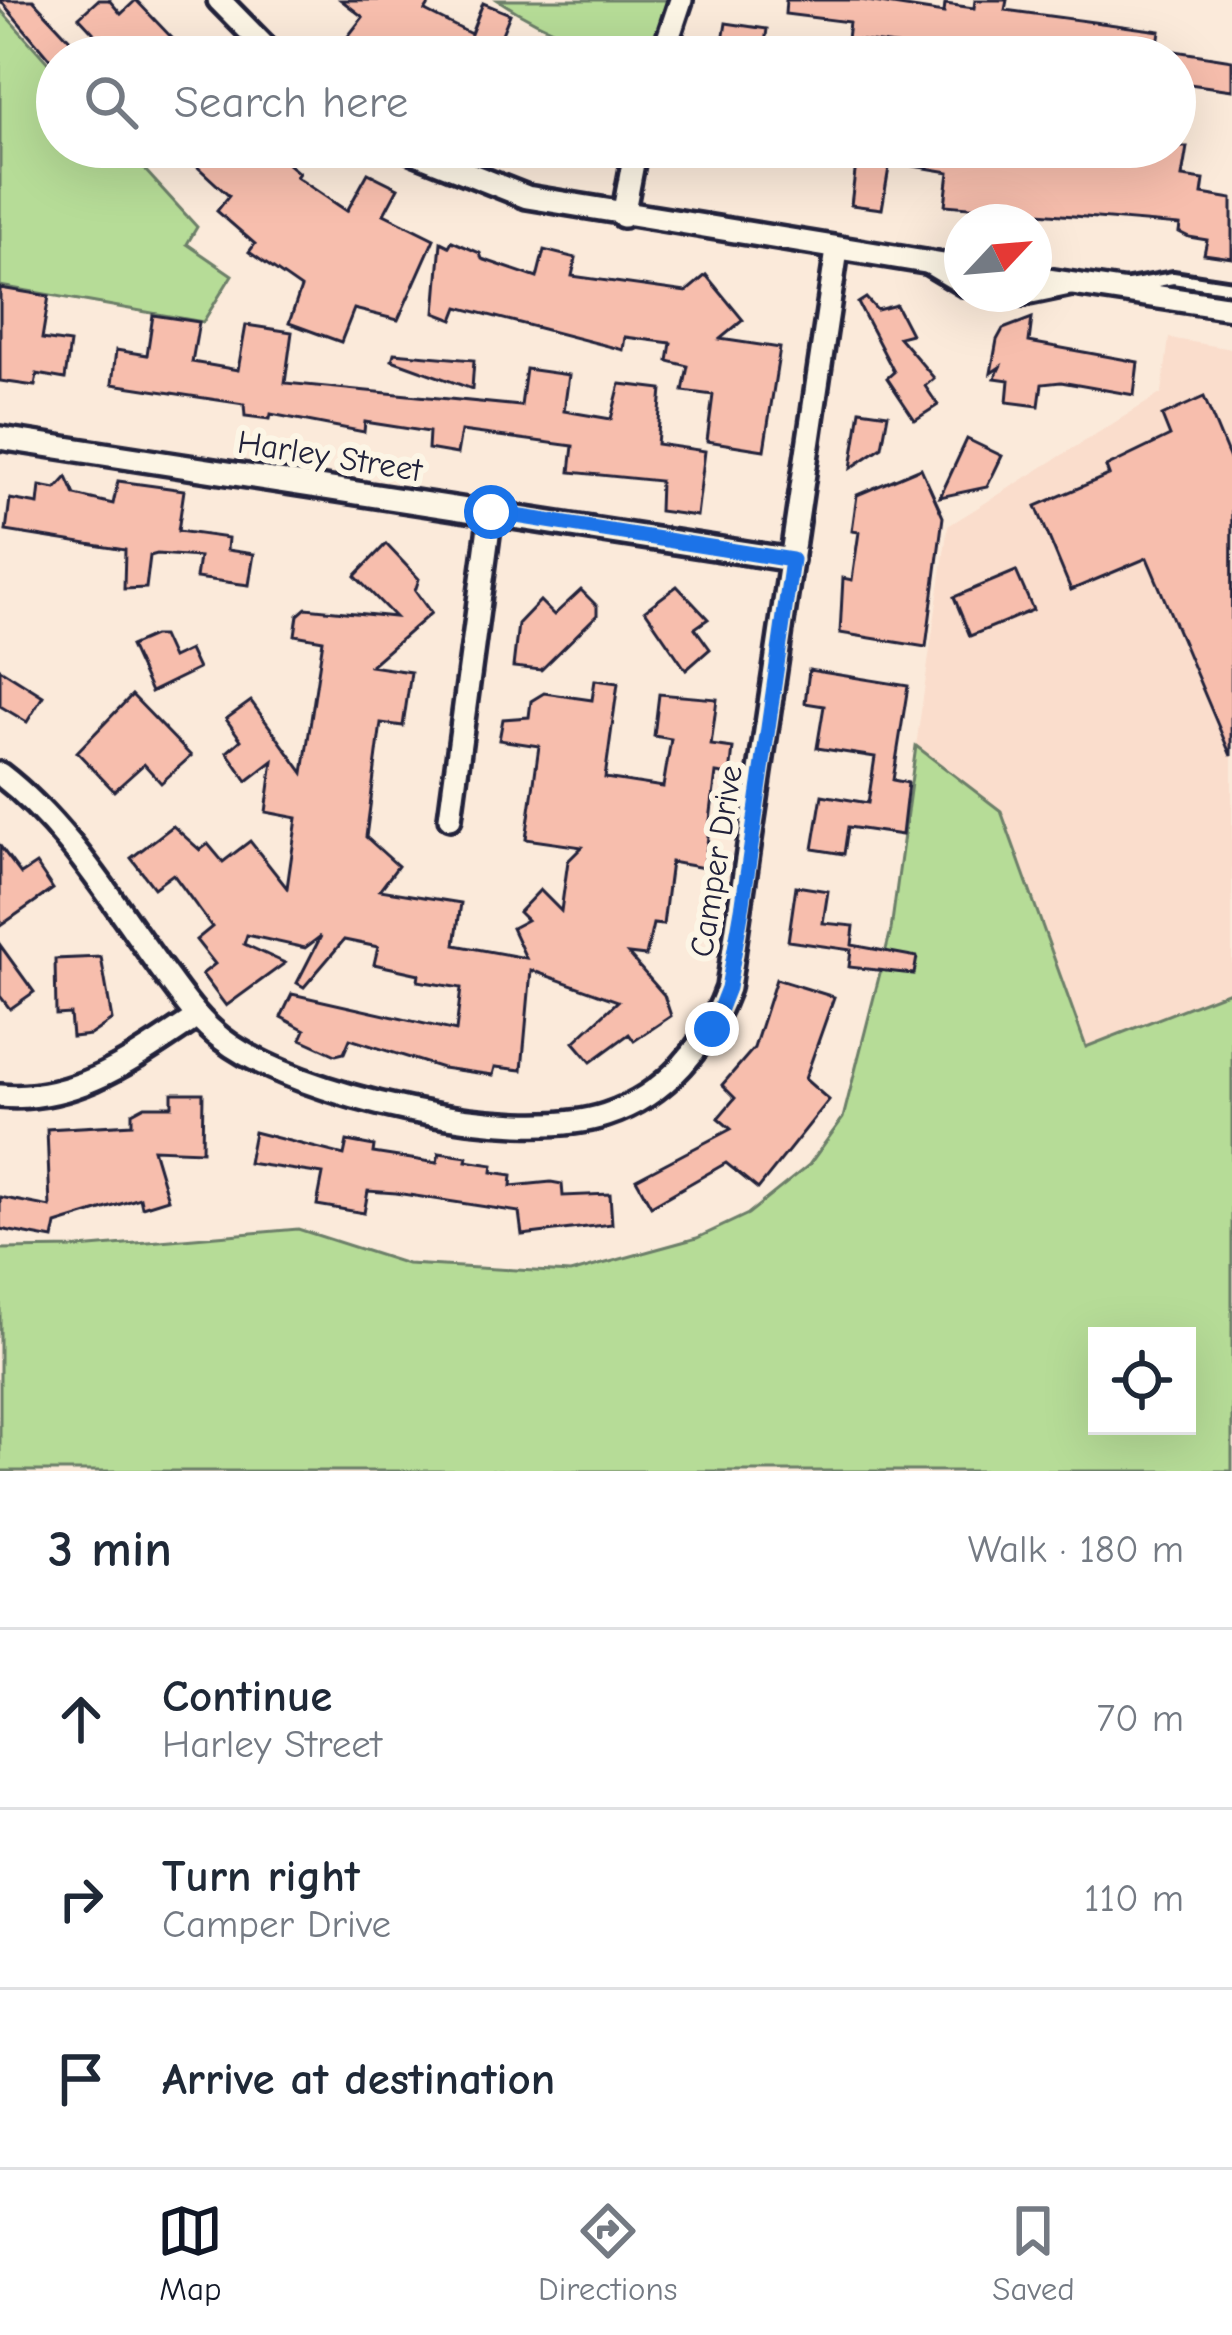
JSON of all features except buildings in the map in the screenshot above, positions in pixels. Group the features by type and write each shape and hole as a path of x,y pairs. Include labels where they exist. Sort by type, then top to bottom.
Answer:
{"street":[{"path":"218,0 253,36"},
{"path":"669,36 681,0"},
{"path":"454,168 527,197 944,265"},
{"path":"623,216 632,168"},
{"name":"Camper Drive","path":"0,774 30,797 65,837 197,1017 223,1040 296,1082 368,1102 564,1124 612,1113 665,1081 704,1043 728,988 837,250"},
{"path":"1052,281 1232,308"},
{"name":"Harley Street","path":"0,438 792,560"},
{"path":"450,818 491,512"},
{"path":"0,1096 66,1091 116,1071 197,1017"}],"lane":[{"path":"920,262 944,282"},
{"path":"1114,290 1158,278 1232,287"},
{"path":"1052,294 1083,285"}],"shaded area":[{"path":"1169,338 1232,349 1232,990 1085,1047 1001,812 916,746 948,526 1162,393"}],"green space":[{"path":"498,0 681,0 669,36 568,36"},
{"path":"0,9 36,49 36,168 143,168 197,227 187,244 232,275 203,322 0,286"},
{"path":"916,746 1001,811 1086,1047 1232,990 1232,1471 0,1471 0,1249 79,1248 298,1229 407,1264 570,1273 697,1238 748,1214 809,1165 843,1118 891,930"}],"route":[{"path":"491,512 792,560 743,903 728,988 712,1029"}]}
